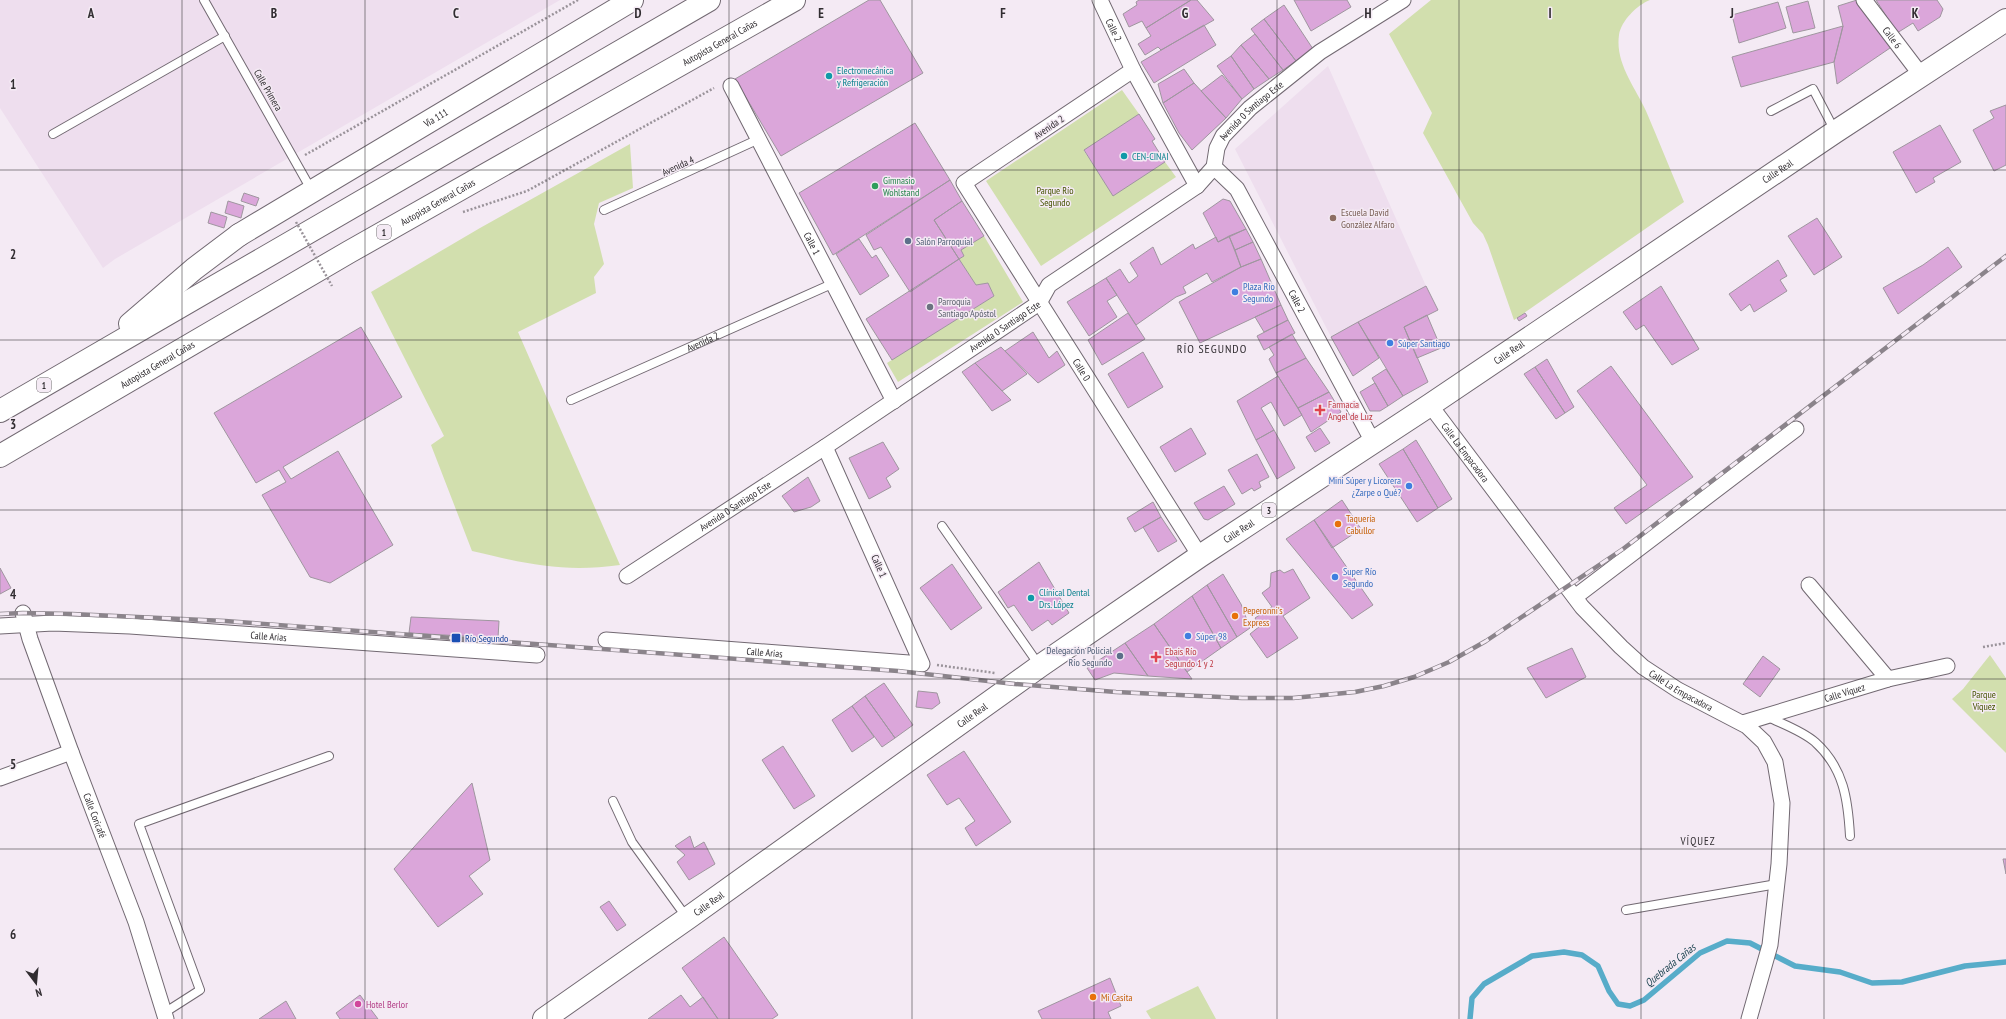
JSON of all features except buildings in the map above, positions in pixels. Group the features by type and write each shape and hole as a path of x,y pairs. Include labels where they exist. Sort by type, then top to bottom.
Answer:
{"main road":[{"name":"Vía 111","path":"88,359 194,269 239,235 632,0"},
{"name":"1","path":"0,411 709,0"},
{"name":"Autopista General Cañas","path":"0,456 349,252 794,0"},
{"name":"Calle Real","path":"544,1019 688,918 1040,666 1200,556 1430,405 1835,132 1921,76 2004,26"}],"street":[{"name":"Calle 2","path":"1100,0 1133,70 1197,186"},
{"name":"Avenida 0 Santiago Este","path":"627,576 826,447 1039,303 1049,285 1197,186 1214,167 1218,148 1223,136 1250,108 1320,52 1403,0"},
{"name":"Calle 6","path":"1864,0 1921,76"},
{"name":"Avenida 2","path":"964,183 1133,70"},
{"name":"Calle 1","path":"731,86 894,401"},
{"name":"Calle 2","path":"1214,167 1237,189 1373,442"},
{"name":"Calle 0","path":"964,183 1200,556"},
{"name":"Calle La Empacadora","path":"1430,405 1575,597 1621,648 1643,667 1678,690 1743,723 1756,733 1764,742 1775,762 1782,803 1777,884 1770,945 1749,1019"},
{"path":"1575,597 1796,429"},
{"name":"Calle 1","path":"826,447 922,664"},
{"path":"1809,584 1888,679"},
{"name":"Calle Arias","path":"0,626 24,618 53,623 130,626 537,656"},
{"name":"Calle Coricafé","path":"24,618 71,752 136,922 165,1016"},
{"name":"Calle Arias","path":"606,640 922,664"},
{"name":"Calle Víquez","path":"1743,723 1888,679 1947,666"},
{"path":"0,778 71,752"}],"lane":[{"name":"Calle Primera","path":"204,0 312,191"},
{"path":"53,134 225,36"},
{"path":"1771,111 1813,89 1835,132"},
{"name":"Avenida 4","path":"604,210 759,139"},
{"name":"Avenida 2","path":"571,400 834,283"},
{"path":"942,526 1040,666"},
{"path":"1766,716 1799,732 1814,742 1827,755 1841,778 1848,803 1850,836"},
{"path":"165,1016 200,990 139,824 329,756"},
{"path":"613,801 632,842 688,918"},
{"path":"1626,910 1777,884"}],"path":[{"path":"296,161 578,0"},
{"path":"457,214 527,191 722,84 726,83 731,86"},
{"path":"296,222 332,286"},
{"path":"1982,647 2006,643"},
{"path":"922,664 996,673"}],"shaded area":[{"path":"0,0 560,0 115,259 103,268 0,108"},
{"name":"Escuela David González Alfaro","path":"1328,66 1426,286 1331,337 1235,149"}],"green space":[{"path":"1431,0 1650,0 1645,2 1630,14 1623,24 1619,35 1620,55 1627,74 1646,111 1684,202 1514,320 1483,234 1473,223 1423,133 1432,113 1389,34"},
{"name":"Parque Río Segundo","path":"1122,90 1139,114 1084,151 1113,195 1165,162 1176,177 1041,266 986,181"},
{"path":"630,144 633,188 599,203 594,224 604,264 594,277 596,293 518,332 620,565 563,568 510,560 472,551 431,445 444,436 371,292 480,228"},
{"path":"984,236 1023,302 898,382 887,363 994,296 988,283 976,285 959,259 961,250"},
{"name":"Parque Víquez","path":"1990,655 2006,678 2006,753 1952,699 1963,689"},
{"path":"1198,986 1216,1019 1151,1019 1146,1011"}],"waterway":[{"name":"Quebrada Cañas","path":"1470,1019 1472,998 1484,984 1532,956 1564,952 1582,955 1598,966 1609,991 1618,1004 1630,1006 1644,1000 1700,953 1727,941 1750,943 1795,966 1840,972 1872,983 1902,982 1965,966 2006,962"}],"railway":[{"path":"0,614 72,614 225,621 898,671 1015,684 1116,692 1242,698 1293,698 1355,692 1384,686 1414,677 1449,662 1486,641 1623,549 2006,256"}],"place":[{"name":"Electromecánica y Refrigeración","path":"829,76"},
{"name":"CEN-CINAI","path":"1124,156"},
{"name":"Gimnasio Wohlstand","path":"875,186"},
{"name":"Escuela David González Alfaro","path":"1333,218"},
{"name":"Salón Parroquial","path":"908,241"},
{"name":"Plaza Río Segundo","path":"1235,292"},
{"name":"Parroquia Santiago Apóstol","path":"930,307"},
{"name":"Súper Santiago","path":"1390,343"},
{"name":"Farmacia Angel de Luz","path":"1320,410"},
{"name":"Mini Súper y Licorera ¿Zarpe o Qué?","path":"1409,486"},
{"name":"Taquería Cabullor","path":"1338,524"},
{"name":"Super Río Segundo","path":"1335,577"},
{"name":"Clínical Dental Drs. López","path":"1031,598"},
{"name":"Peperonni's Express","path":"1235,616"},
{"name":"Súper 98","path":"1188,636"},
{"name":"Río Segundo","path":"456,638"},
{"name":"Delegación Policial Río Segundo","path":"1120,656"},
{"name":"Ebais Río Segundo 1 y 2","path":"1156,657"},
{"name":"Mi Casita","path":"1093,997"},
{"name":"Hotel Berlor","path":"358,1004"}],"district":[{"name":"RÍO SEGUNDO","path":"1212,348"},
{"name":"VÍQUEZ","path":"1698,841"}]}
